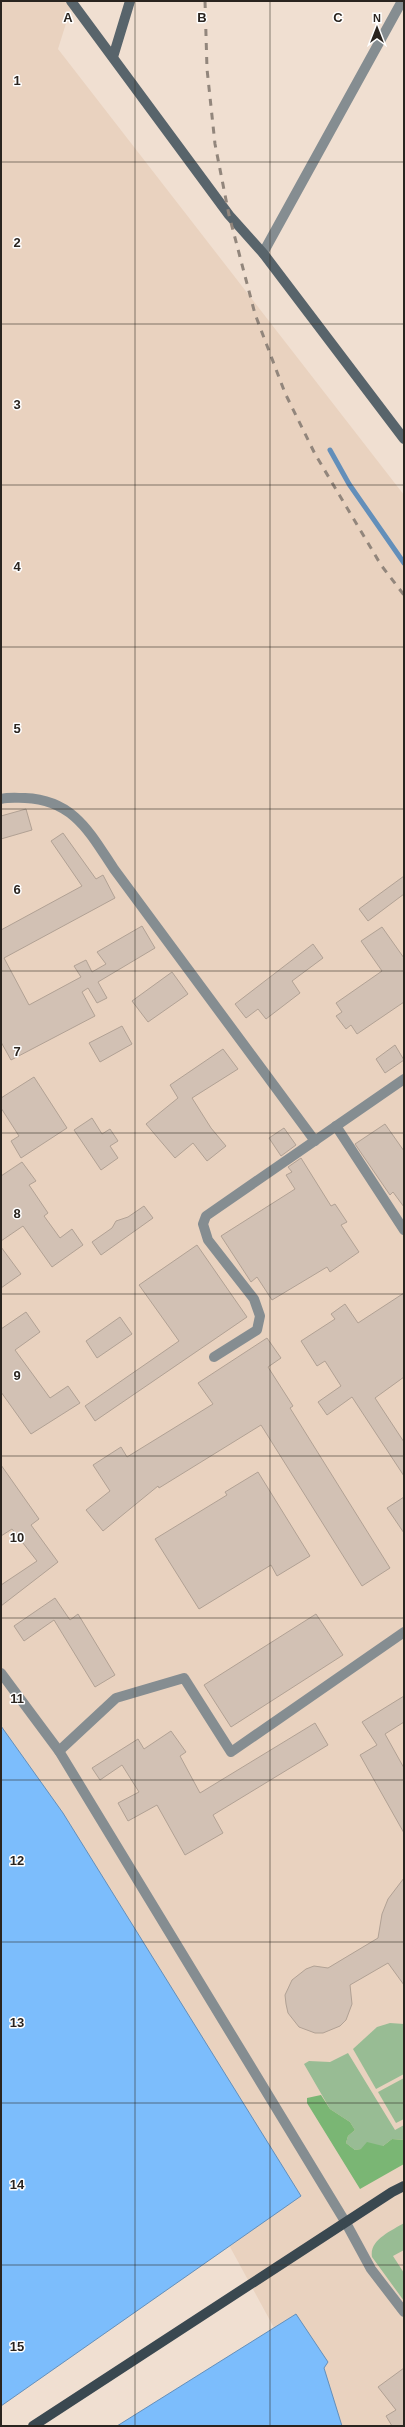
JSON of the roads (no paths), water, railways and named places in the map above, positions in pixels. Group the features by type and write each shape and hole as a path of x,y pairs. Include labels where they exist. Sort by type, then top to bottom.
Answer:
{"main road":[{"path":"71,1 229,215 263,253 404,440"},
{"path":"113,57 130,1"},
{"path":"33,2426 392,2192 404,2186"}],"street":[{"path":"263,253 402,1"},
{"path":"1,799 34,799 63,807 82,823 114,869 315,1141"},
{"path":"214,1357 257,1330 260,1316 254,1299 208,1240 203,1224 206,1216 404,1079"},
{"path":"336,1126 404,1230"},
{"path":"59,1751 116,1698 184,1678 231,1752 404,1632"},
{"path":"1,1673 59,1751 346,2223 371,2269 404,2312"}],"water":[{"path":"1,1726 63,1813 301,2196 1,2406"},
{"path":"296,2314 328,2362 324,2368 342,2426 117,2426"}],"waterway":[{"path":"330,450 349,484 404,563"}],"railway":[{"path":"205,1 207,69 215,144 229,215 255,314 285,393 315,454 381,565 404,595"}]}
